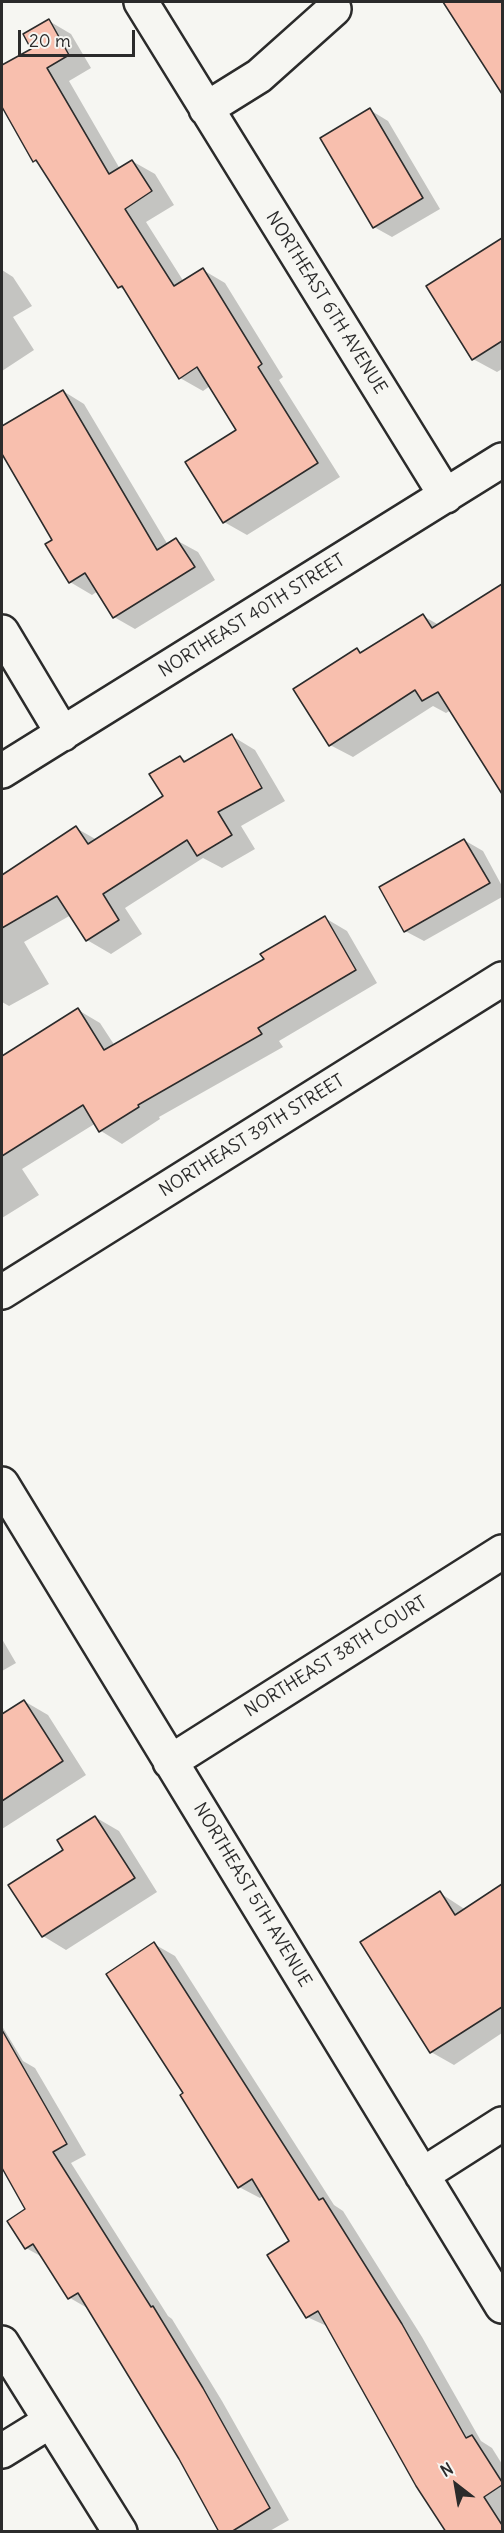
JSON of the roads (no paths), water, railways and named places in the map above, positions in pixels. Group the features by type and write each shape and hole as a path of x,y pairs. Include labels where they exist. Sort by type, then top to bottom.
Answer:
{"street":[{"name":"NORTHEAST 6TH AVENUE","path":"141,2 446,496"},
{"path":"206,109 258,76 334,9"},
{"name":"NORTHEAST 40TH STREET","path":"2,771 502,460"},
{"path":"2,632 63,734"},
{"name":"NORTHEAST 39TH STREET","path":"2,1292 502,979"},
{"name":"NORTHEAST 5TH AVENUE","path":"2,1484 502,2306"},
{"name":"NORTHEAST 38TH COURT","path":"170,1762 502,1552"},
{"path":"422,2175 502,2124"},
{"path":"2,2343 49,2422 120,2532"},
{"path":"2,2451 49,2422"}]}
